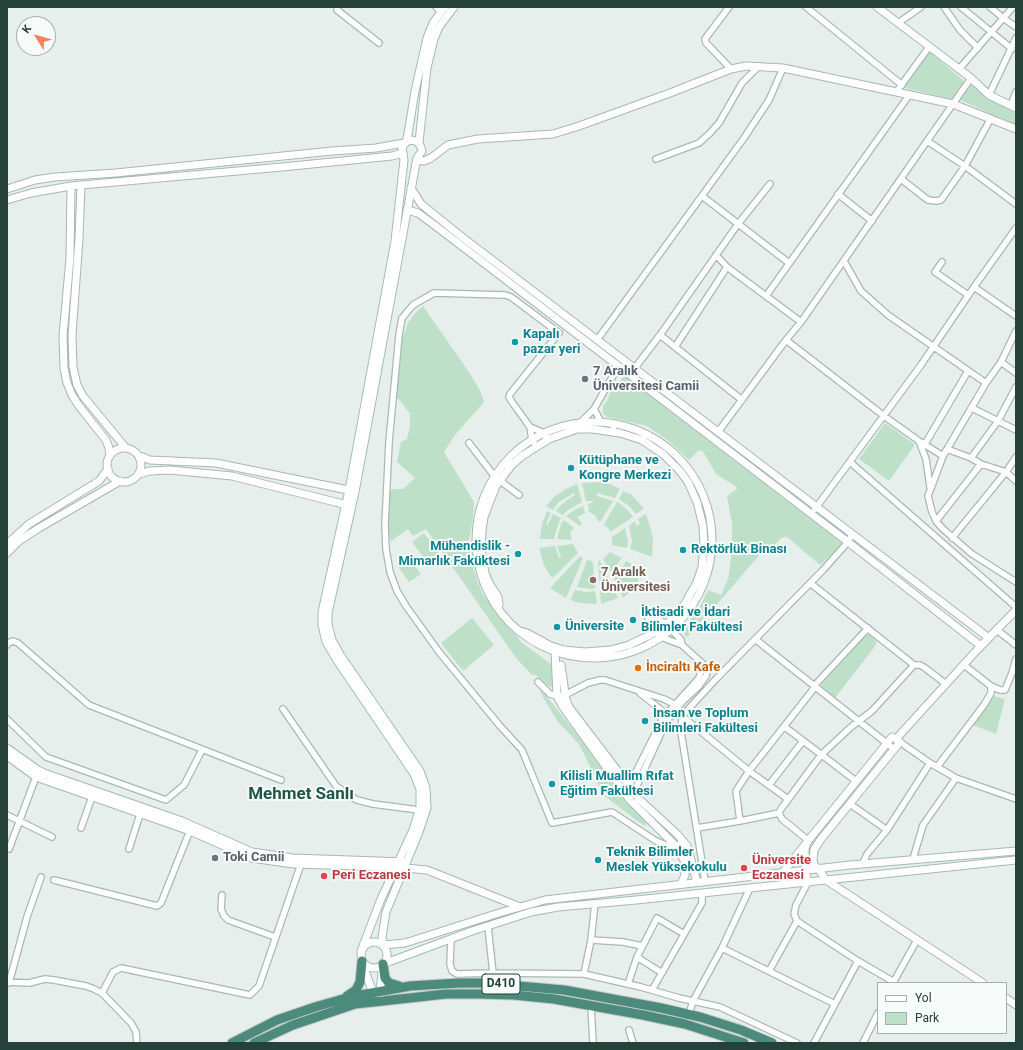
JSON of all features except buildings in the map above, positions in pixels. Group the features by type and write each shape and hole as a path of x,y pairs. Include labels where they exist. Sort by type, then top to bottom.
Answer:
{"highway":[{"path":"343,999 356,990 360,982 362,961"},
{"path":"383,964 385,978 388,983 397,986 410,986"},
{"name":"D410","path":"254,1043 293,1024 326,1012 410,986 459,983 484,983 556,989 661,1008 689,1014 741,1030 772,1043"},
{"name":"D410","path":"232,1043 278,1020 343,999 446,994 514,995 554,999 685,1024 744,1043"}],"street":[{"path":"337,7 337,10 379,43"},
{"path":"352,491 395,241 403,155 402,148 405,142 415,91 428,38 433,23 443,10 436,7"},
{"path":"377,997 383,964 387,955 382,937 386,912 419,832 426,808 426,788 420,771 341,656 332,640 328,624 328,613 411,188 417,159 422,151 419,142 427,68 439,26 454,7"},
{"path":"806,7 902,85"},
{"path":"877,7 971,78 989,94 1013,106 1016,92"},
{"path":"898,23 921,7"},
{"path":"944,7 960,30 978,48"},
{"path":"961,7 1012,49"},
{"path":"990,7 1016,27"},
{"path":"959,69 1013,7"},
{"path":"725,8 705,39 710,48 731,69"},
{"path":"989,94 1016,38"},
{"path":"897,91 929,47"},
{"path":"7,200 50,188 81,185 403,155 411,160 417,159 424,161 431,158 448,145 478,139 553,134 670,93 731,69 746,66 783,68 953,104 1016,129"},
{"path":"656,159 699,143 719,123 742,83 759,66"},
{"path":"597,340 744,138 765,106 778,82 783,68"},
{"path":"718,432 786,340 802,322 971,78"},
{"path":"766,296 910,94"},
{"path":"900,179 928,200 941,200 965,166 991,118"},
{"path":"7,189 31,181 55,177 116,173 332,151 370,149 413,140 419,142"},
{"path":"927,140 1016,204"},
{"path":"634,369 660,335 738,224 770,184"},
{"path":"81,185 80,239 72,335 72,361 74,373 77,385 83,396 125,447 134,450 140,456 150,460 216,463 352,491"},
{"path":"71,186 70,251 63,336 64,368 67,383 72,394 79,406 106,440 110,456"},
{"path":"411,188 421,204 597,340 624,365 634,369 989,638"},
{"path":"838,194 872,221"},
{"path":"702,196 789,263"},
{"path":"407,210 418,213 533,302 624,365 981,646"},
{"path":"812,514 884,416 1016,228"},
{"path":"716,255 727,267 802,322"},
{"path":"844,261 861,291 888,315 986,383"},
{"path":"942,262 935,272 968,295"},
{"path":"675,347 727,267"},
{"path":"974,287 1016,316"},
{"path":"534,443 530,427 509,397 559,333 511,297 505,295 434,293 412,305 402,318 399,335 389,442 385,525 386,549 392,578 397,591 439,652 500,726 522,750 552,823 612,812 656,841 666,845 675,846 684,842"},
{"path":"1016,331 1001,362 986,383 943,456 928,496 929,504 936,521 952,538 972,554 1016,582"},
{"path":"660,335 742,400"},
{"path":"786,340 884,416 943,456"},
{"path":"1001,362 1016,373"},
{"path":"582,421 594,409 614,374 624,365"},
{"path":"925,444 968,371"},
{"path":"971,458 998,421 1016,387"},
{"path":"972,408 1016,430"},
{"path":"594,409 601,422"},
{"path":"530,427 545,436 577,429 592,429 613,432 636,438 647,443 670,460 688,482 700,511 704,537 702,567 697,582 686,602 669,627 662,637 630,652 610,657 587,659 558,652 520,631 494,601 486,588 476,558 475,542 482,505 487,491 497,479 511,457 545,436 557,427 582,421 626,426 646,434 671,451 691,473 699,486 711,518 713,550 708,573 692,607 669,627 629,645 611,650 558,652"},
{"path":"613,432 614,424"},
{"path":"919,441 926,459 930,490"},
{"path":"469,442 497,479 519,495"},
{"path":"125,447 116,450 110,456 107,464 112,477 120,481 133,480 139,474 142,465 140,456"},
{"path":"947,449 982,464 1006,472 1016,481"},
{"path":"952,538 1006,472 1016,457"},
{"path":"783,872 887,743 896,739 1016,608 850,462"},
{"path":"936,521 982,464"},
{"path":"7,544 29,524 99,481 108,469"},
{"path":"139,474 150,471 170,470 232,476 349,505"},
{"path":"7,553 19,541 39,528 120,481"},
{"path":"349,505 322,612 322,625 326,642 414,774 420,789 419,810 413,830 381,899 361,951 365,973 377,997"},
{"path":"705,881 681,732 682,716 810,583 848,542 852,534"},
{"path":"810,583 914,665 920,665 946,684"},
{"path":"629,792 666,722 706,676 706,667 682,645 662,637 655,632 645,612 669,627 681,640 682,645"},
{"path":"740,821 736,791 749,771 785,727 814,687 868,628"},
{"path":"997,630 1016,645"},
{"path":"755,639 894,749"},
{"path":"7,645 8,643 14,641 18,642 89,704 281,780"},
{"path":"558,652 563,707 629,792 682,856 685,875 681,884"},
{"path":"964,665 991,686 1000,690 1005,690 1016,659"},
{"path":"629,792 660,723 674,704 699,678 701,671 699,661"},
{"path":"697,828 779,813 821,755 858,721 872,711 914,665"},
{"path":"538,682 550,694 561,695 588,683 605,680 664,699 674,704"},
{"path":"937,767 984,706 991,693 991,686"},
{"path":"637,691 666,714"},
{"path":"283,709 336,786 357,800 373,804 419,810"},
{"path":"682,716 749,771 788,800"},
{"path":"7,719 46,757 166,800 184,785 202,750"},
{"path":"785,727 856,782"},
{"path":"896,739 894,749 821,839 814,850 813,859 817,868 826,880 981,982"},
{"path":"896,739 930,763 956,778 1016,799"},
{"path":"769,785 803,741"},
{"path":"7,748 37,774"},
{"path":"7,756 37,774 142,810 252,852 292,858 405,865 427,870 520,907"},
{"path":"863,864 867,854 887,830 930,763"},
{"path":"9,849 37,774"},
{"path":"913,860 923,824 956,778"},
{"path":"629,792 639,799 684,842 691,856 697,882"},
{"path":"81,828 93,793"},
{"path":"850,804 887,830"},
{"path":"128,848 142,810"},
{"path":"779,813 782,819 809,841"},
{"path":"7,815 52,837"},
{"path":"191,828 251,858 301,864 397,864"},
{"path":"54,880 157,906 161,903 191,828"},
{"path":"809,841 805,849 805,870 808,882 796,905 794,914 797,921 892,982"},
{"path":"361,951 363,947 370,942 375,941 383,945 405,943 545,900 817,868 1016,851"},
{"path":"362,961 372,968 376,968 451,938 531,912 558,907 1016,860"},
{"path":"102,993 113,972 121,968 250,995 259,986 301,864"},
{"path":"41,877 27,917 8,983 29,982 45,979 86,986 102,993 131,1022 136,1032 137,1043"},
{"path":"689,1014 692,1001 722,948 750,888"},
{"path":"652,990 702,903 702,893"},
{"path":"222,895 221,910 228,920 275,937"},
{"path":"584,974 591,940 595,904"},
{"path":"628,984 637,957 657,918 684,934"},
{"path":"769,971 797,921"},
{"path":"488,927 493,973"},
{"path":"451,938 450,964 452,971 457,974 584,974 720,1007 797,1043"},
{"path":"591,940 623,942 642,946"},
{"path":"895,982 917,940"},
{"path":"722,948 835,1004"},
{"path":"637,957 662,973"},
{"path":"814,1043 858,961"},
{"path":"1007,999 1016,1005"},
{"path":"591,1006 593,1043"},
{"path":"863,1043 877,1015"},
{"path":"629,1030 633,1043"}],"green space":[{"path":"928,53 931,53 963,80 963,83 954,96 950,99 905,88 910,78"},
{"path":"971,85 1016,114 1016,125 960,100"},
{"path":"423,306 471,375 481,393 484,402 455,435 444,452 474,502 469,540 470,560 483,595 504,618 521,642 552,665 553,688 548,686 536,675 532,675 516,658 426,529 413,536 408,529 391,541 382,514 386,493 394,489 403,489 415,478 397,462 401,442 407,439 410,426 410,414 400,400 393,395 399,346 408,323 416,312"},
{"path":"624,376 841,542 841,547 820,565 787,537 781,538 772,548 767,546 687,637 682,630 699,609 708,590 721,595 728,579 732,551 732,524 727,496 738,488 716,474 702,450 698,451 689,460 670,442 647,426 605,416 603,406 607,401 615,381 620,381"},
{"path":"885,423 914,444 889,481 859,459"},
{"path":"597,482 610,484 620,489 615,498 597,493 597,496 613,501 600,522 595,515 589,512 588,504 592,503 593,501 586,501 582,483"},
{"path":"577,484 582,502 563,515 556,511 557,509 575,495 574,493 559,502 553,510 546,506 555,496"},
{"path":"623,491 632,495 644,509 636,514 629,506 619,499"},
{"path":"617,502 627,509 633,517 610,532 604,524"},
{"path":"583,506 585,513 577,517 582,524 580,526 566,516"},
{"path":"547,511 551,513 546,524 548,525 553,514 561,518 554,539 540,539 542,524"},
{"path":"646,514 653,537 652,557 630,549 632,541 629,526 635,521 636,526 640,524 638,519"},
{"path":"564,520 574,528 570,533 572,540 557,539 561,524"},
{"path":"625,528 628,542 627,548 612,545 612,537"},
{"path":"424,533 441,556 429,564 412,542"},
{"path":"573,544 578,553 554,577 551,577 544,565 539,548 555,546 559,558 561,557 557,546"},
{"path":"610,552 622,558 611,572 603,559"},
{"path":"580,556 583,558 566,598 550,588"},
{"path":"408,557 421,574 409,582 397,565"},
{"path":"587,560 592,561 593,563 595,589 577,587"},
{"path":"598,561 600,561 618,598 601,604"},
{"path":"626,561 646,572 643,577 641,576 638,578 639,584 623,598 613,576 622,568"},
{"path":"575,590 586,592 595,591 597,604 580,603 570,600"},
{"path":"472,618 494,645 463,671 441,643"},
{"path":"867,634 875,639 876,645 835,698 820,686"},
{"path":"537,684 587,747 623,799 646,822 646,826 602,794 579,744 558,722"},
{"path":"994,696 1005,699 996,734 973,725"}],"place":[{"name":"Kapalı pazar yeri","path":"515,342"},
{"name":"7 Aralık Üniversitesi Camii","path":"585,379"},
{"name":"Kütüphane ve Kongre Merkezi","path":"571,468"},
{"name":"Rektörlük Binası","path":"683,550"},
{"name":"Mühendislik - Mimarlık Faküktesi","path":"518,554"},
{"name":"7 Aralık Üniversitesi","path":"593,580"},
{"name":"İktisadi ve İdari Bilimler Fakültesi","path":"633,620"},
{"name":"Üniversite","path":"557,627"},
{"name":"İnciraltı Kafe","path":"638,668"},
{"name":"İnsan ve Toplum Bilimleri Fakültesi","path":"645,721"},
{"name":"Kilisli Muallim Rıfat Eğitim Fakültesi","path":"552,784"},
{"name":"Toki Camii","path":"215,858"},
{"name":"Teknik Bilimler Meslek Yüksekokulu","path":"598,860"},
{"name":"Üniversite Eczanesi","path":"744,868"},
{"name":"Peri Eczanesi","path":"324,876"}],"district":[{"name":"Mehmet Sanlı","path":"301,795"}]}
